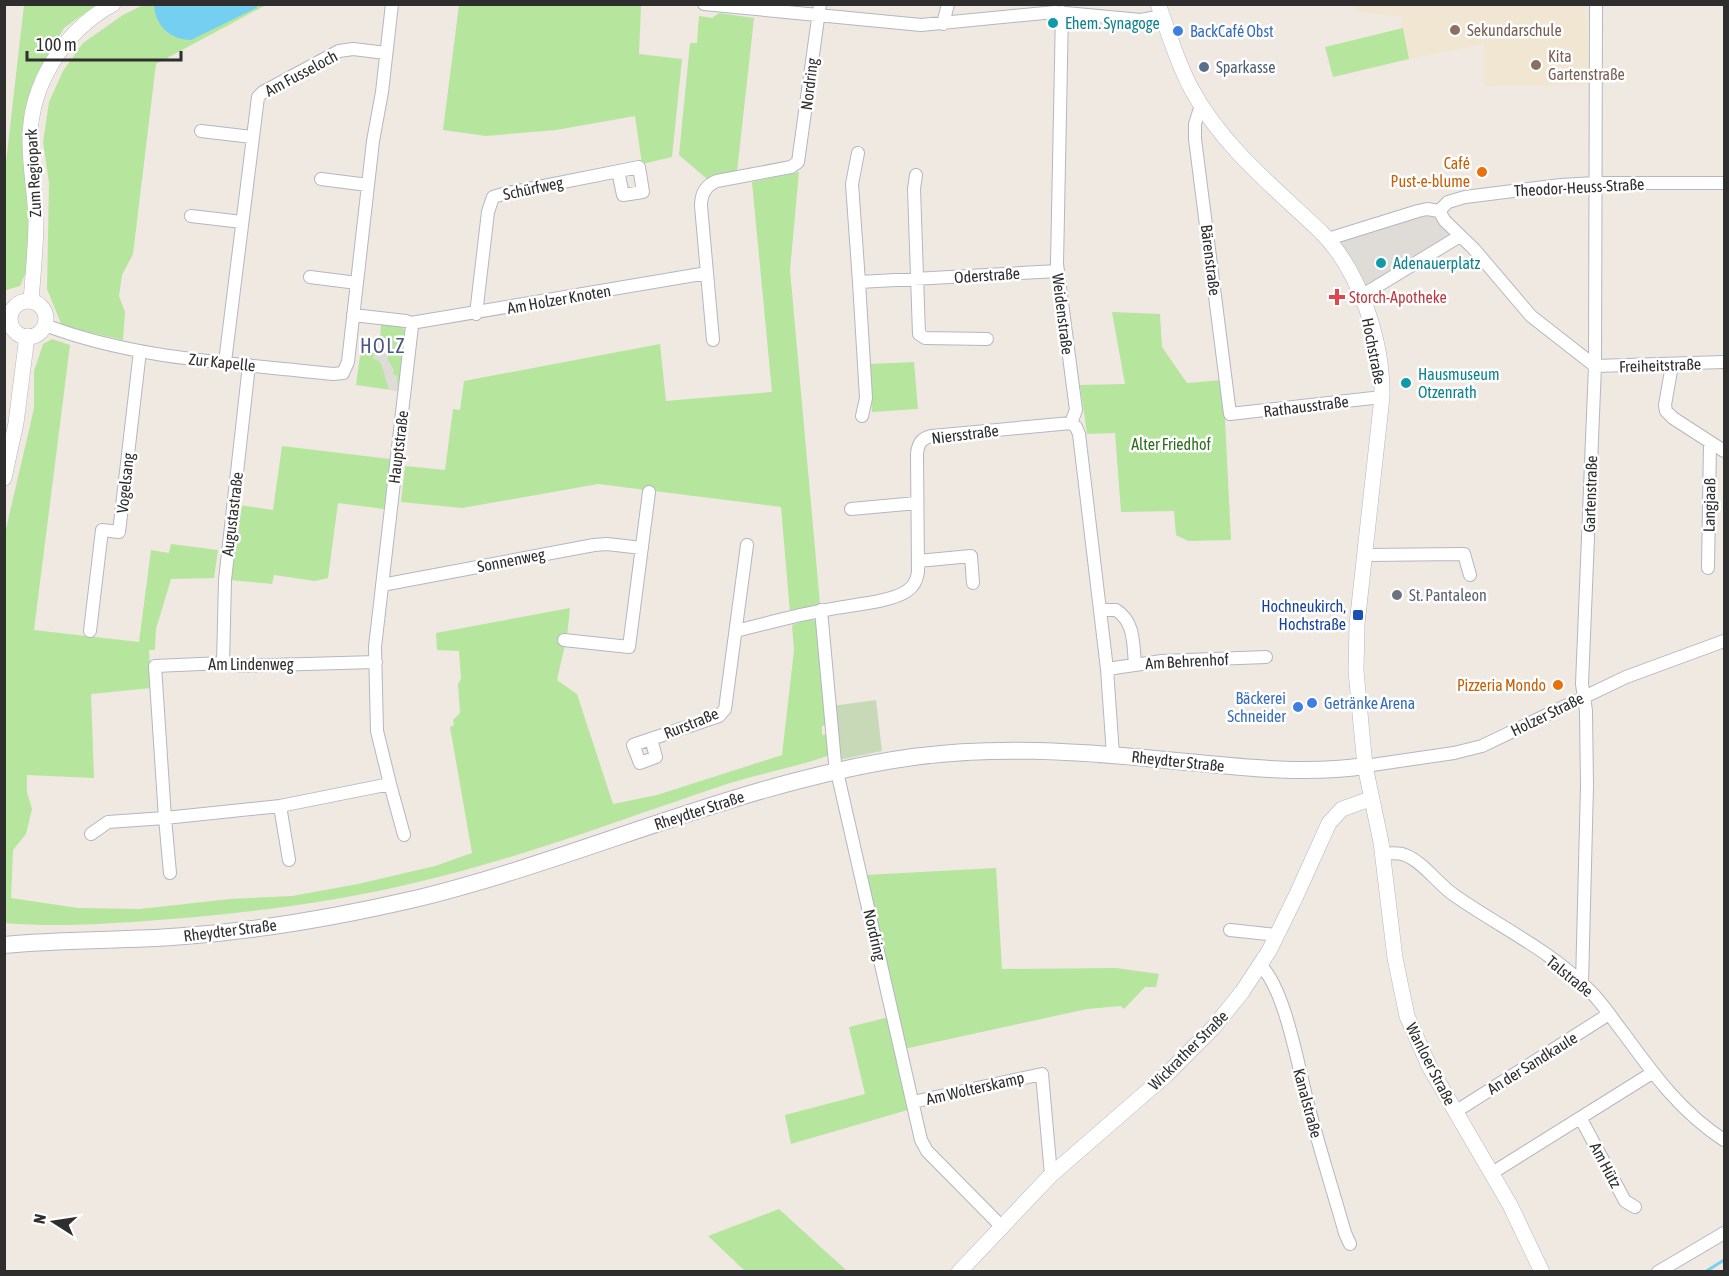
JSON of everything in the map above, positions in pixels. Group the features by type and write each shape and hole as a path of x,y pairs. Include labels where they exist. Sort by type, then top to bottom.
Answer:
{"main road":[{"name":"Rheydter Straße","path":"4,945 43,941 129,940 219,933 360,911 485,880 729,799 837,770 914,757 962,752 1031,751 1113,755 1233,766 1325,770 1365,766"},
{"name":"Rheydter Straße","path":"4,936 43,941"}],"street":[{"name":"Zum Regiopark","path":"31,301 36,218 30,134 35,102 47,71 66,42 85,23 114,4"},
{"path":"392,4 353,315 411,323"},
{"path":"704,4 818,10 914,25 1062,12 1141,20 1160,10"},
{"path":"943,24 948,4"},
{"name":"Gartenstraße","path":"1582,983 1587,786 1585,696 1582,684 1595,366 1596,4"},
{"name":"Nordring","path":"707,273 700,206 707,187 719,180 798,164 818,10"},
{"name":"Hochstraße","path":"1160,10 1184,73 1201,105 1235,150 1328,239 1349,270 1370,321 1381,376 1382,397 1357,624 1356,662 1365,766"},
{"name":"Weidenstraße","path":"1062,12 1058,271 1076,410 1071,423 1079,434 1101,610 1113,755"},
{"name":"Am Fusseloch","path":"225,362 256,100 263,92 341,51 353,49 386,53"},
{"name":"Bärenstraße","path":"1201,105 1195,138 1230,414"},
{"path":"201,131 252,138"},
{"path":"858,153 852,184 866,398 862,416"},
{"name":"Schürfweg","path":"476,314 488,212 493,197 618,171"},
{"path":"916,175 914,189 916,279 920,336 987,339"},
{"path":"321,179 368,184"},
{"name":"Theodor-Heuss-Straße","path":"1439,210 1448,202 1470,196 1595,183 1725,183"},
{"path":"1328,239 1418,211 1439,210 1445,221 1474,249 1531,316 1595,366"},
{"path":"191,216 242,222"},
{"path":"1361,296 1460,236"},
{"name":"Oderstraße","path":"859,282 1058,271"},
{"path":"707,273 713,340"},
{"name":"Am Holzer Knoten","path":"411,323 476,314 707,273"},
{"path":"310,277 357,283"},
{"path":"31,301 37,303 45,311 45,325 36,334 27,336 20,334 14,329 11,315 18,304 31,301"},
{"name":"Zur Kapelle","path":"45,325 90,340 140,351 342,374 348,362 353,315"},
{"name":"Hauptstraße","path":"376,662 375,647 411,323"},
{"path":"4,478 16,423 27,336"},
{"name":"Vogelsang","path":"90,631 102,530 119,532 140,351"},
{"name":"Freiheitstraße","path":"1595,366 1725,362"},
{"name":"Augustastraße","path":"223,663 225,580 249,365"},
{"path":"1672,365 1666,411 1725,452"},
{"name":"Rathausstraße","path":"1230,414 1382,397"},
{"name":"Niersstraße","path":"821,610 865,603 903,594 910,589 916,579 918,561 918,450 924,439 932,436 1071,423"},
{"name":"Langjaaß","path":"1708,568 1710,443"},
{"path":"564,640 629,647 649,492"},
{"path":"851,509 917,503"},
{"name":"Sonnenweg","path":"382,585 590,546 607,544 642,548"},
{"name":"Rurstraße","path":"651,739 719,716 724,712 747,545"},
{"path":"1365,555 1464,554 1470,575"},
{"path":"918,561 971,556 974,583"},
{"path":"736,631 821,610"},
{"name":"Nordring","path":"821,610 837,770 921,1140 927,1151 1002,1227"},
{"path":"1101,610 1116,610 1127,620 1132,633 1135,664"},
{"name":"Holzer Straße","path":"1365,766 1476,748 1626,677 1725,642"},
{"name":"Am Behrenhof","path":"1107,669 1171,660 1266,657"},
{"path":"376,662 377,731 404,835"},
{"name":"Am Lindenweg","path":"170,873 155,666 376,662"},
{"name":"Wanloer Straße","path":"1365,766 1383,854 1397,972 1407,1016 1428,1066 1519,1221 1542,1272"},
{"path":"91,834 108,822 280,806 390,784"},
{"name":"Wickrather Straße","path":"959,1272 1051,1175 1203,1040 1236,1000 1260,965 1277,935 1329,823 1342,809 1370,799"},
{"path":"280,806 289,860"},
{"name":"Talstraße","path":"1383,854 1399,853 1412,858 1450,893 1491,918 1582,983 1609,1014 1652,1073 1684,1109 1724,1140"},
{"path":"1230,930 1277,935"},
{"name":"Kanalstraße","path":"1260,965 1270,976 1277,992 1350,1244"},
{"name":"An der Sandkaule","path":"1455,1112 1609,1014"},
{"path":"1492,1173 1652,1073"},
{"name":"Am Wolterskamp","path":"913,1102 1042,1074 1051,1175"},
{"name":"Am Hütz","path":"1581,1119 1625,1201 1635,1207"},
{"path":"1658,1272 1725,1233"}],"shaded area":[{"path":"1356,5 1585,5 1588,85 1484,86 1484,44 1409,59 1400,16 1357,12"},
{"name":"Adenauerplatz","path":"1422,213 1437,217 1455,237 1366,291 1341,244 1342,241"},
{"path":"382,342 393,350 388,355 388,360 394,370 393,374 397,376 398,391 389,390 382,366 379,361 372,358 375,354 372,346 374,343"}],"green space":[{"path":"24,5 96,5 64,28 37,74 24,114 24,156 31,216 27,270 20,286 6,290 5,171"},
{"path":"143,5 266,5 156,64 133,254 122,275 119,296 125,312 123,340 62,326 47,289 49,183 43,142 49,102 63,71 83,43 123,15"},
{"path":"459,5 641,5 639,54 682,59 672,157 642,164 635,116 556,130 486,136 443,130"},
{"path":"719,13 754,18 737,172 716,175 707,179 679,155 690,43 697,43 699,16 712,18"},
{"path":"1403,28 1409,59 1333,77 1325,47"},
{"path":"799,172 790,270 820,604 790,613 781,507 598,484 462,508 401,502 405,466 445,470 453,409 460,410 464,381 660,344 666,401 772,392 752,182"},
{"name":"Alter Friedhof","path":"1112,312 1160,314 1162,347 1187,383 1223,380 1231,540 1188,541 1176,535 1174,511 1121,512 1115,433 1087,434 1080,385 1125,384"},
{"path":"381,324 402,327 405,330 398,391 356,385 362,341 380,343"},
{"path":"52,339 70,345 34,630 139,642 151,550 169,553 171,544 218,550 214,578 171,579 156,629 155,650 149,650 151,688 91,694 94,778 27,775 27,792 32,809 26,834 13,850 11,898 78,908 140,909 230,899 292,896 358,884 435,866 472,853 450,727 454,725 453,720 460,713 459,651 437,650 436,633 570,608 567,636 557,680 577,694 613,804 657,795 782,755 794,650 792,625 809,619 816,621 819,626 828,725 822,726 822,735 828,734 830,755 721,786 492,862 384,890 294,906 172,919 67,925 5,923 5,533 34,408 34,371 43,344"},
{"path":"914,362 918,409 872,412 869,364"},
{"path":"282,446 390,459 384,509 338,503 328,578 315,581 274,575 272,584 231,580 239,505 273,510"},
{"path":"876,700 882,751 839,760 832,706"},
{"path":"996,868 1002,969 1116,968 1159,974 1156,987 1145,987 1124,1009 1121,1006 1087,1009 904,1049 865,875"},
{"path":"889,1017 911,1109 791,1144 785,1115 865,1094 849,1027"},
{"path":"779,1209 847,1271 745,1271 708,1236"}],"water":[{"path":"154,4 258,5 191,40 176,37 165,30 157,19"}],"waterway":[{"path":"1705,1272 1724,1260"}],"place":[{"name":"Ehem. Synagoge","path":"1053,23"},
{"name":"Sekundarschule","path":"1455,30"},
{"name":"BackCafé Obst","path":"1178,31"},
{"name":"Kita Gartenstraße","path":"1536,65"},
{"name":"Sparkasse","path":"1204,67"},
{"name":"Café Pust-e-blume","path":"1482,172"},
{"name":"Adenauerplatz","path":"1381,263"},
{"name":"Storch-Apotheke","path":"1337,297"},
{"name":"Hausmuseum Otzenrath","path":"1406,383"},
{"name":"St. Pantaleon","path":"1397,595"},
{"name":"Hochneukirch, Hochstraße","path":"1358,615"},
{"name":"Pizzeria Mondo","path":"1558,685"},
{"name":"Getränke Arena","path":"1312,703"},
{"name":"Bäckerei Schneider","path":"1298,707"}],"district":[{"name":"HOLZ","path":"383,345"}]}
